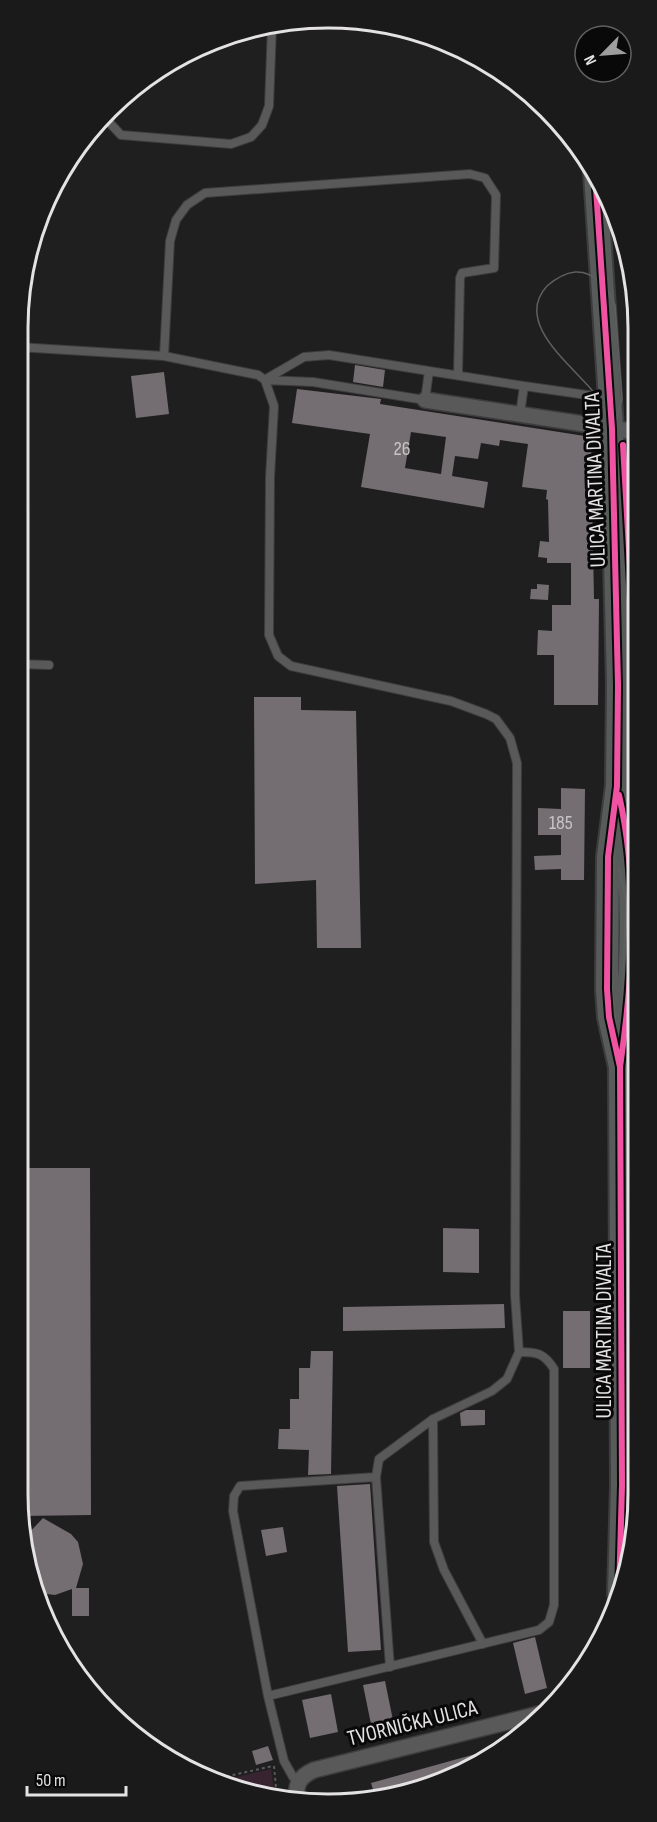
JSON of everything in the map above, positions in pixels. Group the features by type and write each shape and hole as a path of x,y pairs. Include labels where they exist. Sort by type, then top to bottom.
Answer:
{"street":[{"name":"ULICA MARTINA DIVALTA","path":"596,193 627,708 627,786 608,857 608,989 609,1017 620,1067 628,1378"},
{"path":"425,400 628,431"},
{"name":"ULICA MARTINA DIVALTA","path":"622,1556 628,1481"},
{"name":"TVORNIČKA ULICA","path":"298,1781 314,1770 525,1720"},
{"path":"297,1792 298,1781"}],"lane":[{"path":"108,125 121,135 231,144 251,137 262,125 269,106 272,34"},
{"path":"164,356 170,241 176,220 187,205 206,193 470,174 485,178 496,195 494,268 462,273 460,278 458,375"},
{"path":"28,348 164,356 258,375 265,380 313,382 425,400 429,371"},
{"path":"265,380 304,357 329,355 610,398"},
{"path":"265,380 274,406 270,477 269,635 278,656 291,666 451,701 496,719 510,738 517,763 515,1295 519,1352 514,1366 500,1386 433,1419 379,1459 376,1477 390,1667"},
{"path":"520,414 524,386"},
{"path":"28,664 49,664"},
{"path":"268,1696 539,1630 549,1622 553,1613 554,1369 545,1356 536,1352 519,1352"},
{"path":"433,1419 434,1542 444,1570 483,1644"},
{"path":"298,1781 293,1777 284,1761 268,1696 233,1511 234,1496 240,1485 376,1477"}],"path":[{"path":"227,1776 273,1766 284,1761"},
{"path":"273,1766 276,1789"}],"shaded area":[{"path":"271,1769 274,1789 270,1788 232,1778"}],"building":[{"path":"355,365 385,370 383,387 353,382"},
{"path":"164,372 169,414 136,418 131,376"},
{"path":"297,389 381,399 380,404 591,437 594,599 599,599 598,705 554,705 554,655 537,655 538,630 552,631 552,605 571,605 571,563 547,563 547,558 538,557 540,541 549,542 548,500 546,499 547,490 522,487 528,444 500,440 499,446 481,443 478,459 455,456 452,476 488,482 484,508 361,487 370,434 292,423","holes":["411,432 446,437 441,474 405,468"]},
{"path":"537,584 549,585 548,600 530,599 531,589 537,589"},
{"path":"254,697 301,697 301,710 356,711 361,948 317,948 316,880 255,884"},
{"path":"561,788 585,789 584,880 561,880 561,869 535,870 534,856 561,855 561,835 538,835 538,808 561,809"},
{"path":"28,1168 90,1168 91,1515 29,1516"},
{"path":"443,1228 479,1229 479,1273 443,1272"},
{"path":"504,1304 505,1328 343,1331 343,1307"},
{"path":"563,1311 590,1311 590,1368 563,1368"},
{"path":"311,1351 333,1351 331,1474 308,1475 309,1450 278,1449 279,1429 290,1429 290,1399 299,1399 299,1368 310,1368"},
{"path":"466,1410 485,1410 485,1425 461,1426 460,1413"},
{"path":"370,1484 381,1650 348,1652 337,1486"},
{"path":"43,1518 71,1534 78,1542 83,1564 76,1588 89,1588 89,1616 72,1616 72,1589 55,1595 46,1594 31,1531"},
{"path":"283,1527 287,1552 266,1556 261,1530"},
{"path":"535,1637 547,1688 525,1694 513,1643"},
{"path":"385,1681 395,1730 373,1734 363,1685"},
{"path":"331,1694 338,1732 310,1738 302,1700"},
{"path":"268,1746 273,1760 256,1765 252,1751"},
{"path":"477,1754 425,1778 373,1790 371,1783"}],"tram line":[{"path":"611,441 622,399 615,305 600,282 589,274 575,272 560,277 547,286 538,300 537,315 542,330 551,345 599,399 611,429 616,688 613,994 619,1059"},
{"path":"619,867 626,901 621,1028"},
{"path":"617,1574 620,1052"}],"cycle path":[{"path":"596,193 612,429 618,685 617,786 608,857 607,989 609,1017 620,1067"},
{"path":"623,445 628,532"},
{"path":"619,795 628,854"},
{"path":"620,1564 622,1485 620,1067 628,999"}]}
